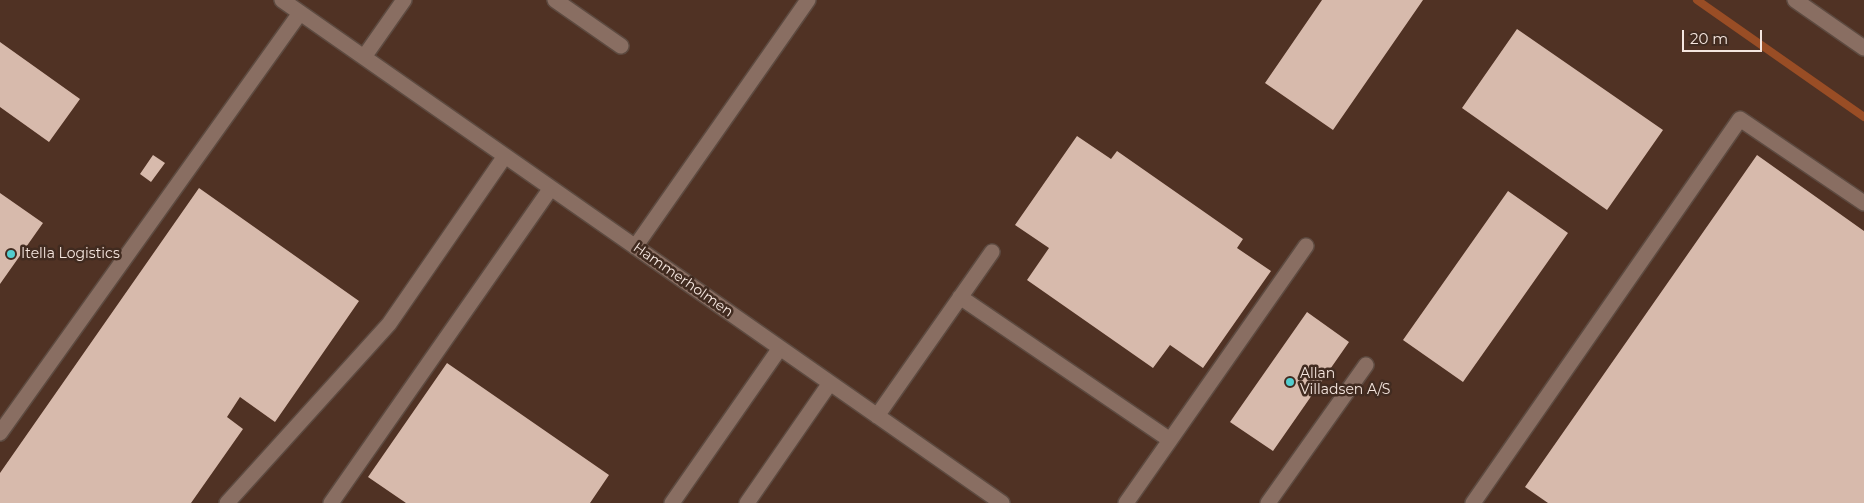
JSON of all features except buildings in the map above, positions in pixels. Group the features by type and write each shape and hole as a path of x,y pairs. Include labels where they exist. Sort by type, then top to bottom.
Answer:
{"street":[{"name":"Hammerholmen","path":"282,0 1002,503"},
{"path":"364,57 404,0"},
{"path":"555,0 621,46"},
{"path":"635,246 808,0"},
{"path":"1795,0 1864,48"},
{"path":"0,433 300,13"},
{"path":"1473,503 1740,118 1864,203"},
{"path":"227,503 389,324 505,156"},
{"path":"331,503 551,188"},
{"path":"1126,503 1306,246"},
{"path":"877,416 992,252"},
{"path":"960,297 1170,440"},
{"path":"672,503 780,348"},
{"path":"1268,503 1366,365"},
{"path":"746,503 830,383"}],"shaded area":[{"path":"0,0 1864,0 1864,503 0,503"}],"waterway":[{"path":"1697,0 1864,117"}],"place":[{"name":"Itella Logistics","path":"11,254"},
{"name":"Allan Villadsen A/S","path":"1290,382"}]}
